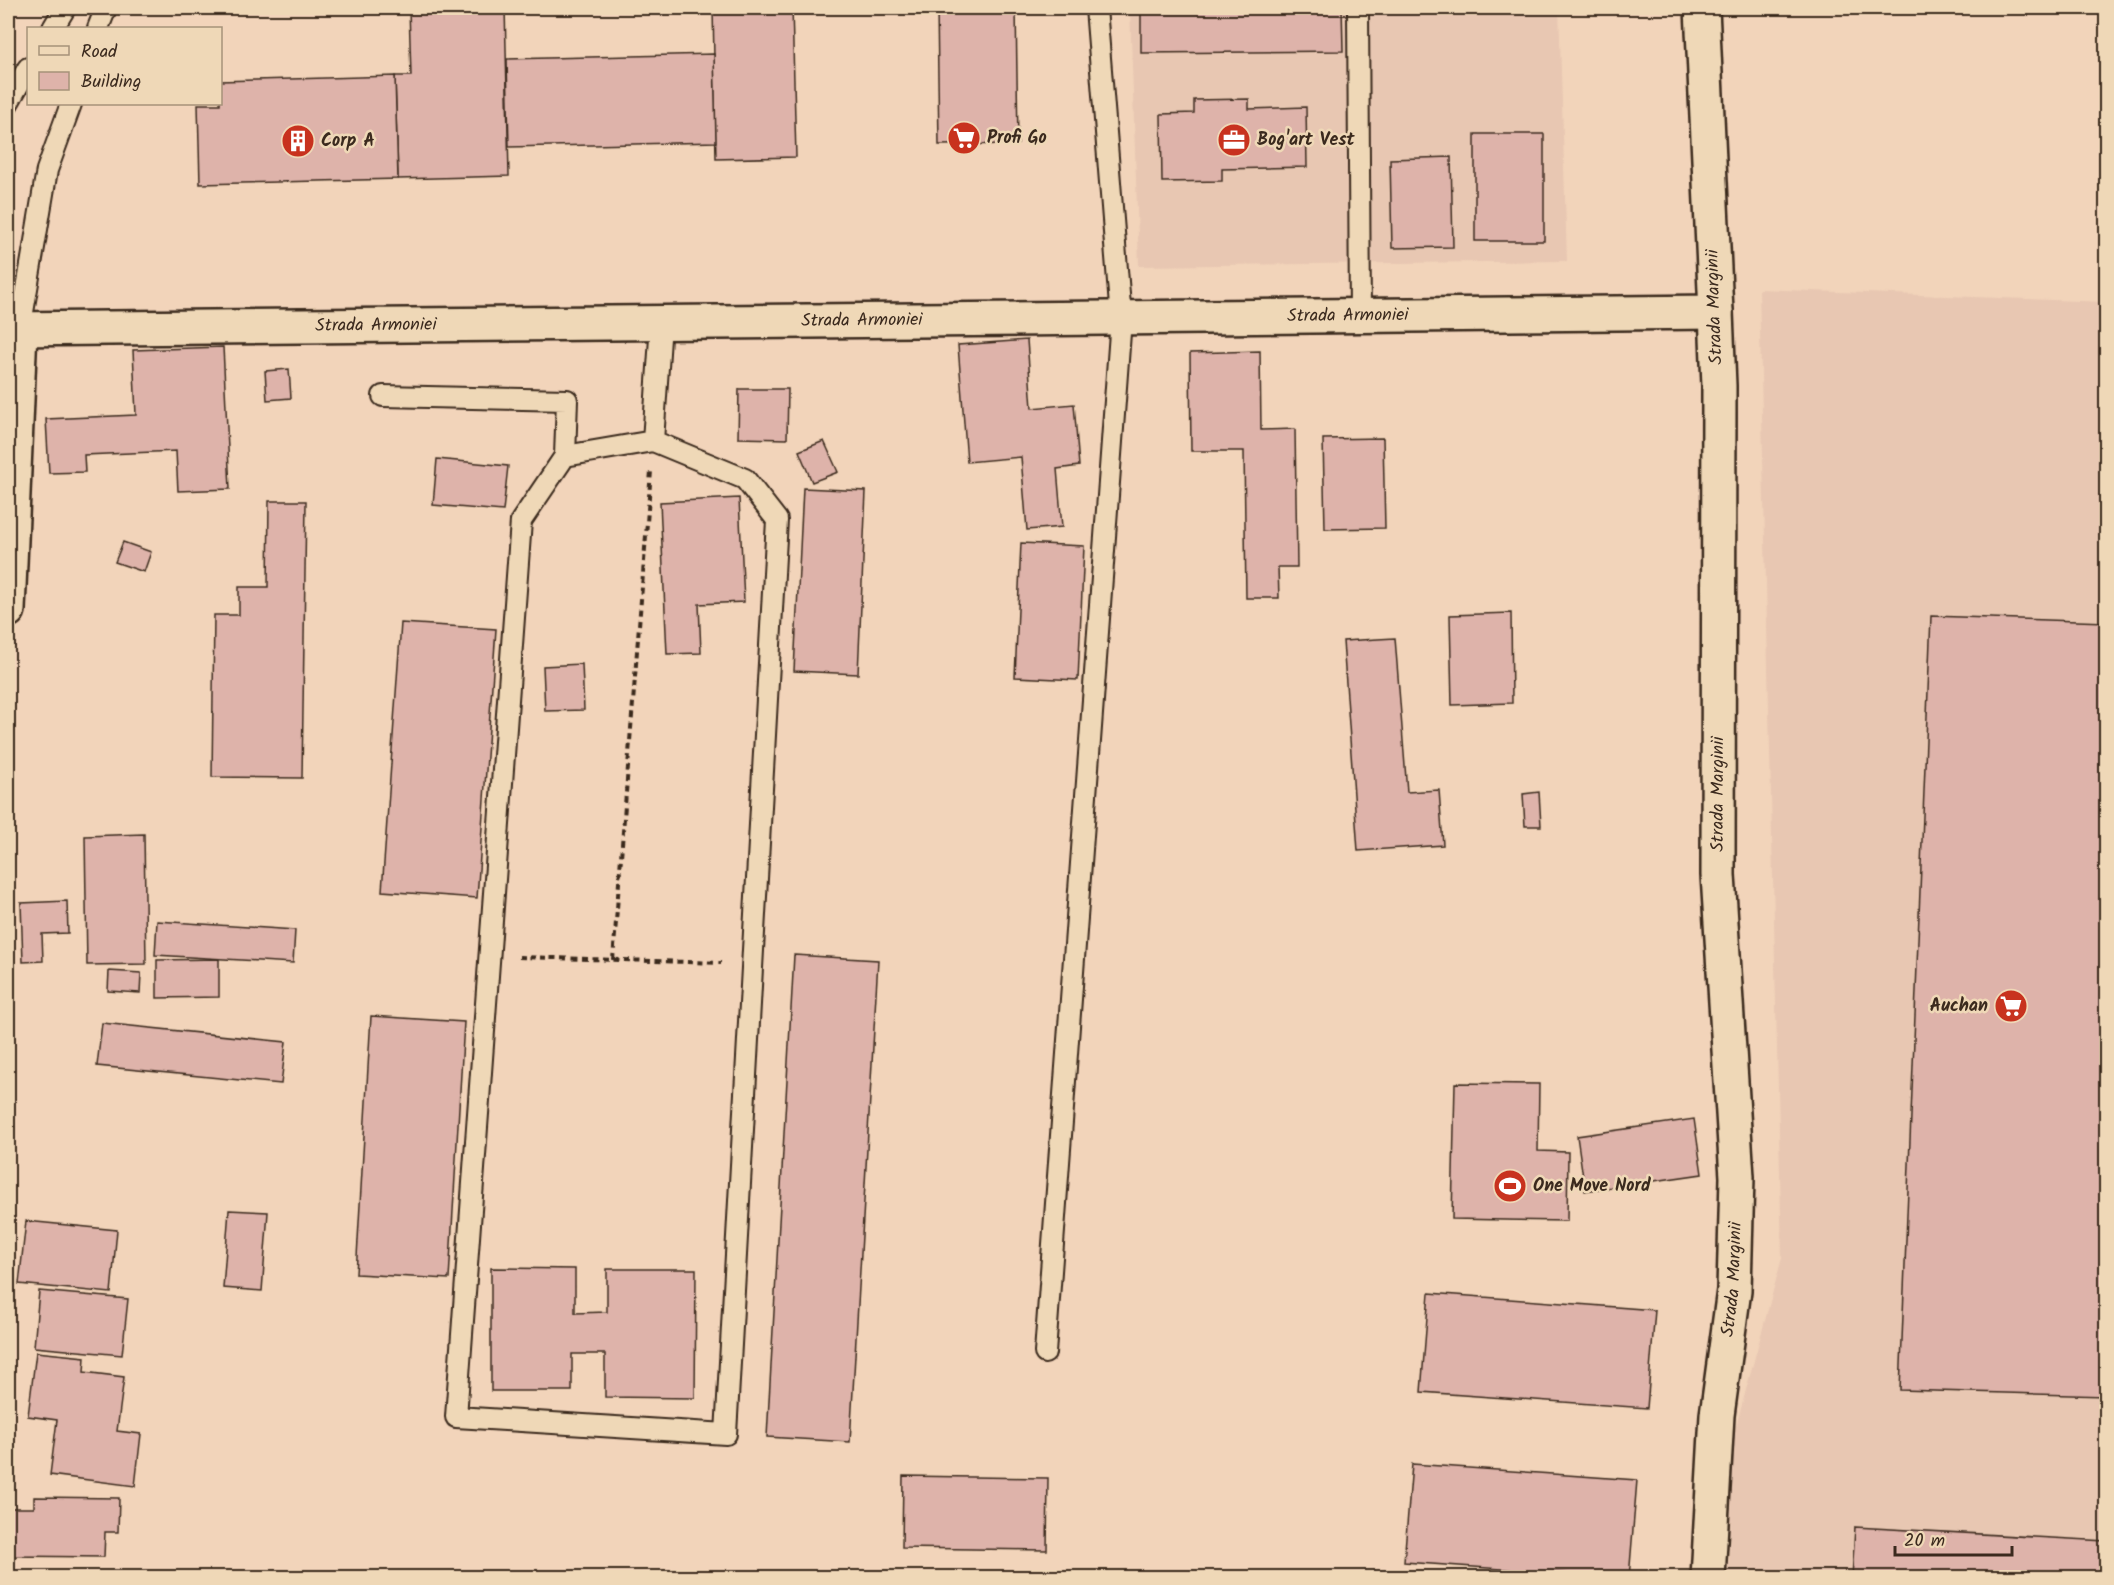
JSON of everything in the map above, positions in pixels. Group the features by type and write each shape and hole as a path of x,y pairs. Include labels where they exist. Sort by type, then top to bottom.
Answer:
{"street":[{"name":"Strada Marginii","path":"1702,8 1719,386 1718,875 1737,1177 1734,1290 1718,1415 1708,1578"},
{"name":"Strada Armoniei","path":"14,330 1716,312"},
{"path":"8,610 14,330"}],"lane":[{"path":"53,27 65,8"},
{"path":"98,27 106,8"},
{"path":"1045,1353 1121,319 1096,8"},
{"path":"1358,8 1360,317"},
{"path":"8,103 27,70"},
{"path":"14,330 47,171 71,105"},
{"path":"653,441 661,323"},
{"path":"383,396 567,400 565,456 522,521 456,1417 726,1434 777,520 745,480 653,441 565,456"}],"path":[{"path":"613,960 653,441"},
{"path":"490,957 752,964"}],"shaded area":[{"path":"1130,8 1559,8 1567,261 1139,266"},
{"path":"1759,289 2106,302 2106,1577 1728,1578 1734,1434 1782,1258"}],"building":[{"path":"409,8 505,8 509,176 398,179 395,76 411,76"},
{"path":"713,8 792,8 796,157 716,159"},
{"path":"937,8 1016,8 1018,144 939,145"},
{"path":"1141,8 1342,8 1343,51 1141,53"},
{"path":"714,54 716,142 509,147 507,59"},
{"name":"Corp A","path":"395,76 398,179 200,184 198,105 222,105 222,81"},
{"name":"Bog'art Vest","path":"1249,99 1249,109 1306,107 1307,167 1222,169 1222,181 1162,182 1161,114 1194,113 1194,100"},
{"path":"1475,134 1544,134 1544,241 1475,241"},
{"path":"1451,157 1453,247 1392,248 1390,159"},
{"path":"1027,340 1032,408 1074,404 1079,466 1057,469 1062,527 1027,530 1021,457 967,462 958,345"},
{"path":"223,347 230,489 178,491 176,451 84,455 85,472 49,473 46,419 136,415 133,350"},
{"path":"1260,351 1261,430 1295,429 1297,567 1278,567 1279,598 1246,598 1244,451 1191,451 1190,353"},
{"path":"289,369 291,398 267,400 265,371"},
{"path":"739,389 788,389 787,439 738,438"},
{"path":"1383,438 1385,528 1325,529 1323,439"},
{"path":"824,441 838,472 812,482 799,451"},
{"path":"437,459 508,466 503,511 433,505"},
{"path":"803,488 866,491 858,674 794,671"},
{"path":"739,498 744,602 699,604 701,653 667,654 660,502"},
{"path":"269,501 306,501 302,778 212,777 214,615 239,615 239,587 268,587"},
{"path":"123,542 151,552 144,572 115,562"},
{"path":"1021,543 1084,546 1078,680 1015,677"},
{"path":"1511,613 1512,703 1452,705 1450,615"},
{"name":"Auchan","path":"1931,616 2106,622 2106,1396 1900,1390"},
{"path":"401,623 496,629 477,898 382,891"},
{"path":"1395,638 1407,792 1439,790 1443,845 1358,851 1343,641"},
{"path":"582,664 584,710 545,711 543,666"},
{"path":"1539,792 1541,826 1525,826 1523,794"},
{"path":"144,834 146,964 87,965 85,836"},
{"path":"67,901 68,933 42,934 43,961 23,962 21,903"},
{"path":"157,921 295,930 293,963 155,955"},
{"path":"794,955 878,960 850,1442 767,1437"},
{"path":"219,959 219,997 157,998 157,960"},
{"path":"109,971 141,973 140,993 108,991"},
{"path":"371,1016 464,1022 449,1279 356,1274"},
{"path":"102,1023 286,1042 281,1084 97,1066"},
{"name":"One Move Nord","path":"1455,1083 1539,1084 1538,1151 1568,1152 1567,1221 1452,1219"},
{"path":"1694,1119 1702,1174 1585,1191 1577,1136"},
{"path":"229,1210 268,1212 262,1291 223,1288"},
{"path":"26,1221 117,1230 111,1293 19,1284"},
{"path":"491,1268 575,1269 575,1313 607,1312 607,1269 696,1269 695,1398 605,1397 605,1354 572,1354 572,1391 491,1391"},
{"path":"39,1291 128,1299 122,1355 34,1347"},
{"path":"1429,1293 1655,1310 1647,1408 1421,1392"},
{"path":"36,1352 85,1357 84,1372 124,1377 117,1431 141,1434 135,1486 50,1475 57,1420 28,1416"},
{"path":"1412,1464 1637,1480 1629,1578 1404,1562"},
{"path":"903,1476 1048,1478 1047,1550 902,1548"},
{"path":"34,1497 119,1498 118,1532 105,1532 104,1557 8,1556 8,1508 34,1508"},
{"path":"1855,1527 2106,1541 2106,1578 1852,1578"}],"place":[{"name":"Profi Go","path":"964,138"},
{"name":"Bog'art Vest","path":"1234,140"},
{"name":"Corp A","path":"298,141"},
{"name":"Auchan","path":"2011,1006"},
{"name":"One Move Nord","path":"1510,1186"}]}
